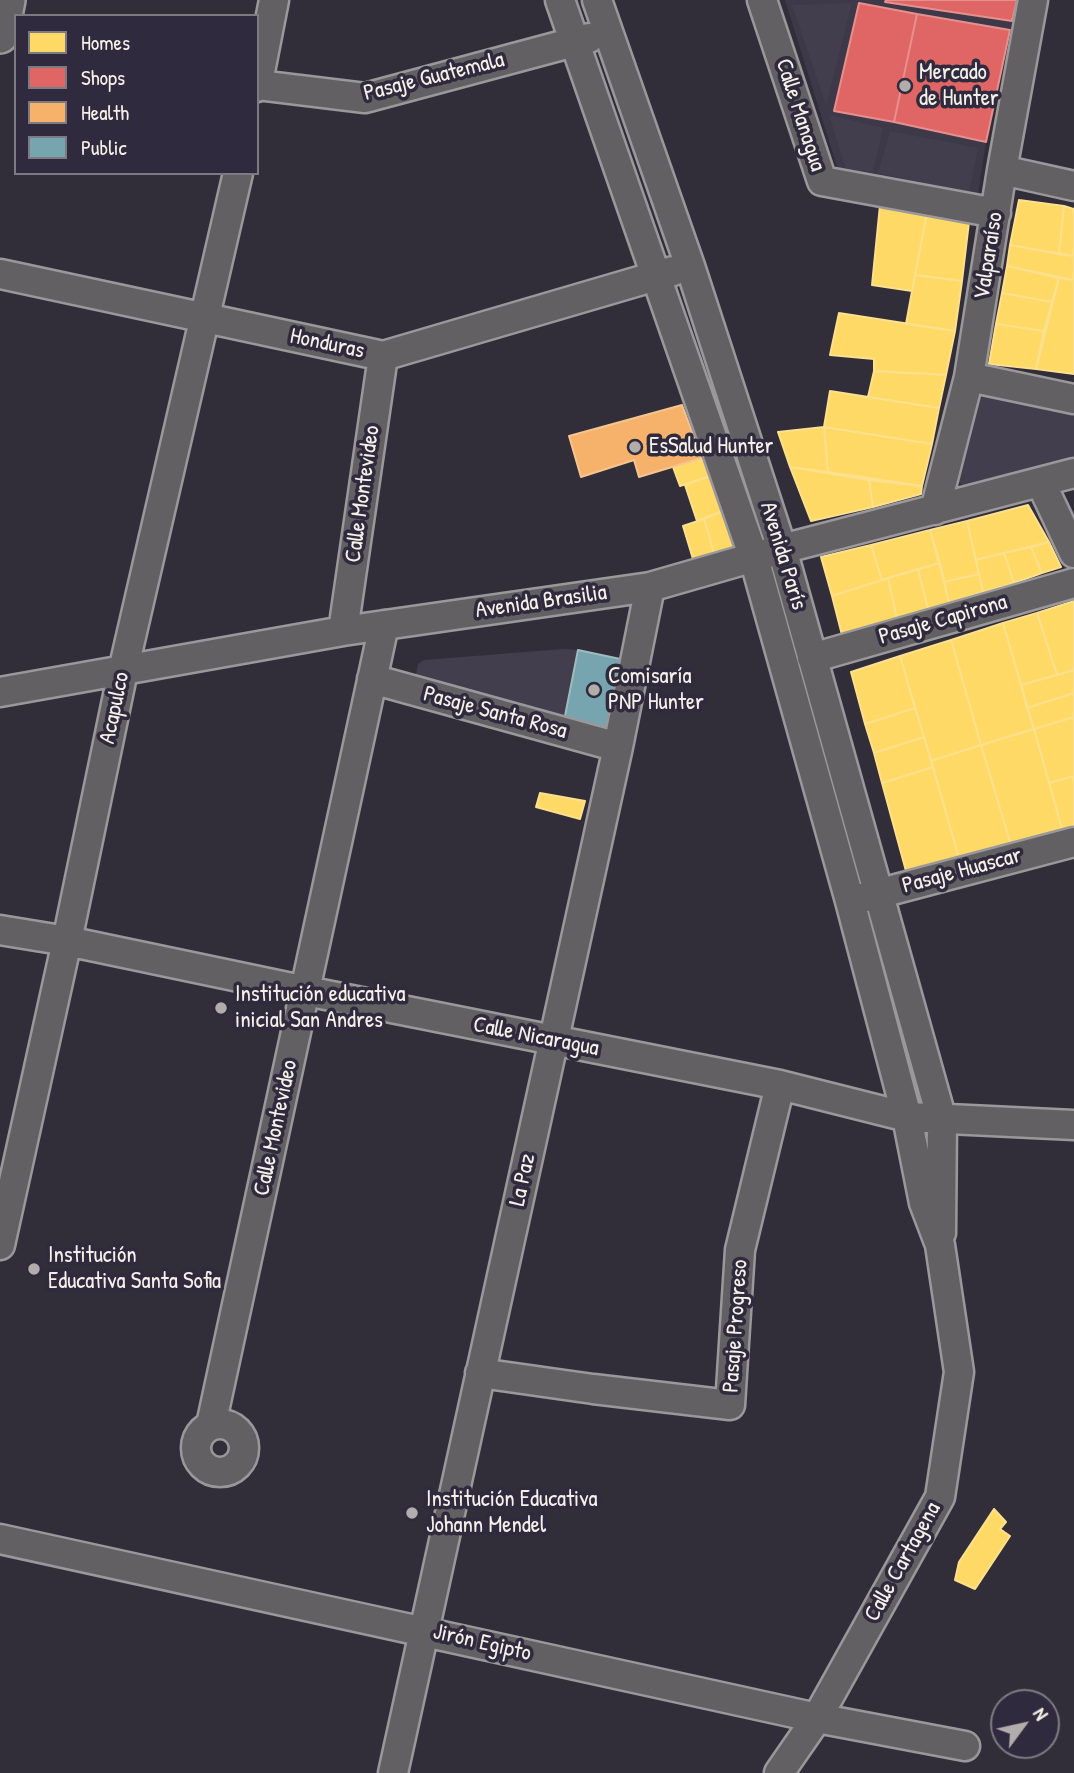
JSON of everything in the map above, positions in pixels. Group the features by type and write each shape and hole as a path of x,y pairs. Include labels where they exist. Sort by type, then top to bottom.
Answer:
{"main road":[{"path":"0,35 7,0"}],"street":[{"path":"259,76 274,0"},
{"name":"Avenida París","path":"560,0 754,558 907,1117"},
{"name":"Avenida París","path":"597,0 690,266 782,549 942,1120"},
{"name":"Calle Managua","path":"762,0 822,181 996,214"},
{"name":"Valparaíso","path":"935,510 969,377 1002,170 1033,0"},
{"name":"Pasaje Guatemala","path":"259,86 365,99 573,41 609,34"},
{"path":"1002,170 1074,186"},
{"name":"Acapulco","path":"0,1245 4,1206 67,941 123,671 238,175"},
{"name":"Honduras","path":"0,274 383,356 690,266"},
{"name":"Calle Montevideo","path":"343,631 383,356"},
{"path":"969,377 1074,399"},
{"name":"Avenida Brasilia","path":"0,692 343,631 650,587 782,549 1074,473"},
{"path":"1041,483 1074,552"},
{"name":"Pasaje Capirona","path":"812,658 1074,583"},
{"name":"La Paz","path":"393,1773 618,747 650,587"},
{"name":"Calle Montevideo","path":"211,1425 384,625"},
{"name":"Pasaje Santa Rosa","path":"372,679 618,747"},
{"name":"Pasaje Huascar","path":"850,901 1074,842"},
{"name":"Calle Nicaragua","path":"0,930 67,941 780,1085 907,1117 1074,1125"},
{"name":"Pasaje Progreso","path":"480,1373 730,1405 740,1250 780,1085"},
{"name":"Calle Cartagena","path":"907,1117 924,1203 940,1245"},
{"name":"Calle Cartagena","path":"779,1773 817,1718 940,1497 959,1372 940,1245 942,1120"},
{"name":"Jirón Egipto","path":"0,1538 817,1718 965,1746"}],"shaded area":[{"name":"Mercado de Hunter","path":"785,0 1017,0 986,142 977,201 840,176"},
{"path":"852,3 826,105 792,5"},
{"path":"829,115 883,128 873,172 846,169"},
{"path":"890,131 978,148 969,192 878,173"},
{"path":"983,394 1074,414 1074,457 964,486 958,482 974,402"},
{"path":"578,650 564,721 412,693 418,664 424,660"}],"building: Homes":[{"path":"1019,200 1064,206 1059,254 1010,245"},
{"path":"880,205 927,213 912,291 872,285"},
{"path":"1064,206 1074,209 1074,256 1059,254"},
{"path":"927,213 969,222 962,281 915,275"},
{"path":"1010,245 1074,256 1074,280 1007,266"},
{"path":"1007,266 1059,278 1052,302 1002,293"},
{"path":"915,275 962,281 955,331 906,324"},
{"path":"1059,278 1074,280 1074,374 1036,369"},
{"path":"1002,293 1052,302 1044,331 996,324"},
{"path":"839,313 955,331 946,375 874,371 874,359 830,355"},
{"path":"996,324 1044,331 1036,369 989,364"},
{"path":"874,371 946,375 939,408 868,397"},
{"path":"830,391 939,408 932,444 824,427"},
{"path":"824,427 828,472 790,467 778,432"},
{"path":"824,427 932,444 922,486 828,472"},
{"path":"702,458 710,476 680,486 673,467"},
{"path":"790,467 869,480 873,507 811,521"},
{"path":"710,476 723,511 697,521 685,485"},
{"path":"869,480 922,486 921,494 873,507"},
{"path":"1028,505 1049,542 976,560 967,521"},
{"path":"723,511 735,547 714,553 704,519"},
{"path":"704,519 714,553 693,559 683,526"},
{"path":"967,521 979,574 944,582 930,530"},
{"path":"930,530 940,563 882,580 871,545"},
{"path":"1049,542 1061,567 1042,573 1031,547"},
{"path":"871,545 882,580 832,596 821,557"},
{"path":"1031,547 1042,573 1014,583 1004,553"},
{"path":"1004,553 1014,583 983,592 976,560"},
{"path":"940,563 949,603 928,609 918,569"},
{"path":"918,569 928,609 897,619 888,578"},
{"path":"979,574 983,592 949,603 944,582"},
{"path":"888,578 897,619 842,635 832,596"},
{"path":"1074,601 1074,670 1057,675 1037,613"},
{"path":"1037,613 1057,675 1021,685 1003,623"},
{"path":"1003,623 1034,729 981,745 951,640"},
{"path":"951,640 981,745 931,761 900,656"},
{"path":"900,656 915,708 865,724 851,672"},
{"path":"1074,670 1074,693 1027,708 1021,685"},
{"path":"1074,693 1074,717 1034,729 1027,708"},
{"path":"915,708 924,737 874,753 865,724"},
{"path":"1074,717 1074,776 1049,783 1034,729"},
{"path":"1034,729 1063,832 1011,845 981,745"},
{"path":"924,737 933,767 882,783 874,753"},
{"path":"981,745 1011,845 959,858 931,761"},
{"path":"933,767 959,858 906,871 882,783"},
{"path":"1074,776 1074,829 1063,832 1049,783"},
{"path":"540,793 585,801 580,819 536,807"},
{"path":"994,1509 1006,1522 1000,1529 1010,1536 975,1589 955,1580 959,1562"}],"building: Shops":[{"path":"1017,0 1012,21 885,2"},
{"path":"859,3 917,14 894,122 834,111"},
{"path":"917,14 1010,30 986,142 894,122"}],"building: Health":[{"name":"EsSalud Hunter","path":"682,405 702,458 639,477 634,460 581,477 569,436"}],"building: Public":[{"name":"Comisaría PNP Hunter","path":"578,650 625,660 610,731 564,721"}],"place":[{"name":"Mercado de Hunter","path":"905,86"},
{"name":"EsSalud Hunter","path":"635,447"},
{"name":"Comisaría PNP Hunter","path":"594,690"},
{"name":"Institución educativa inicial San Andres","path":"221,1008"},
{"name":"Institución Educativa Santa Sofia","path":"34,1269"},
{"name":"Institución Educativa Johann Mendel","path":"412,1513"}]}
